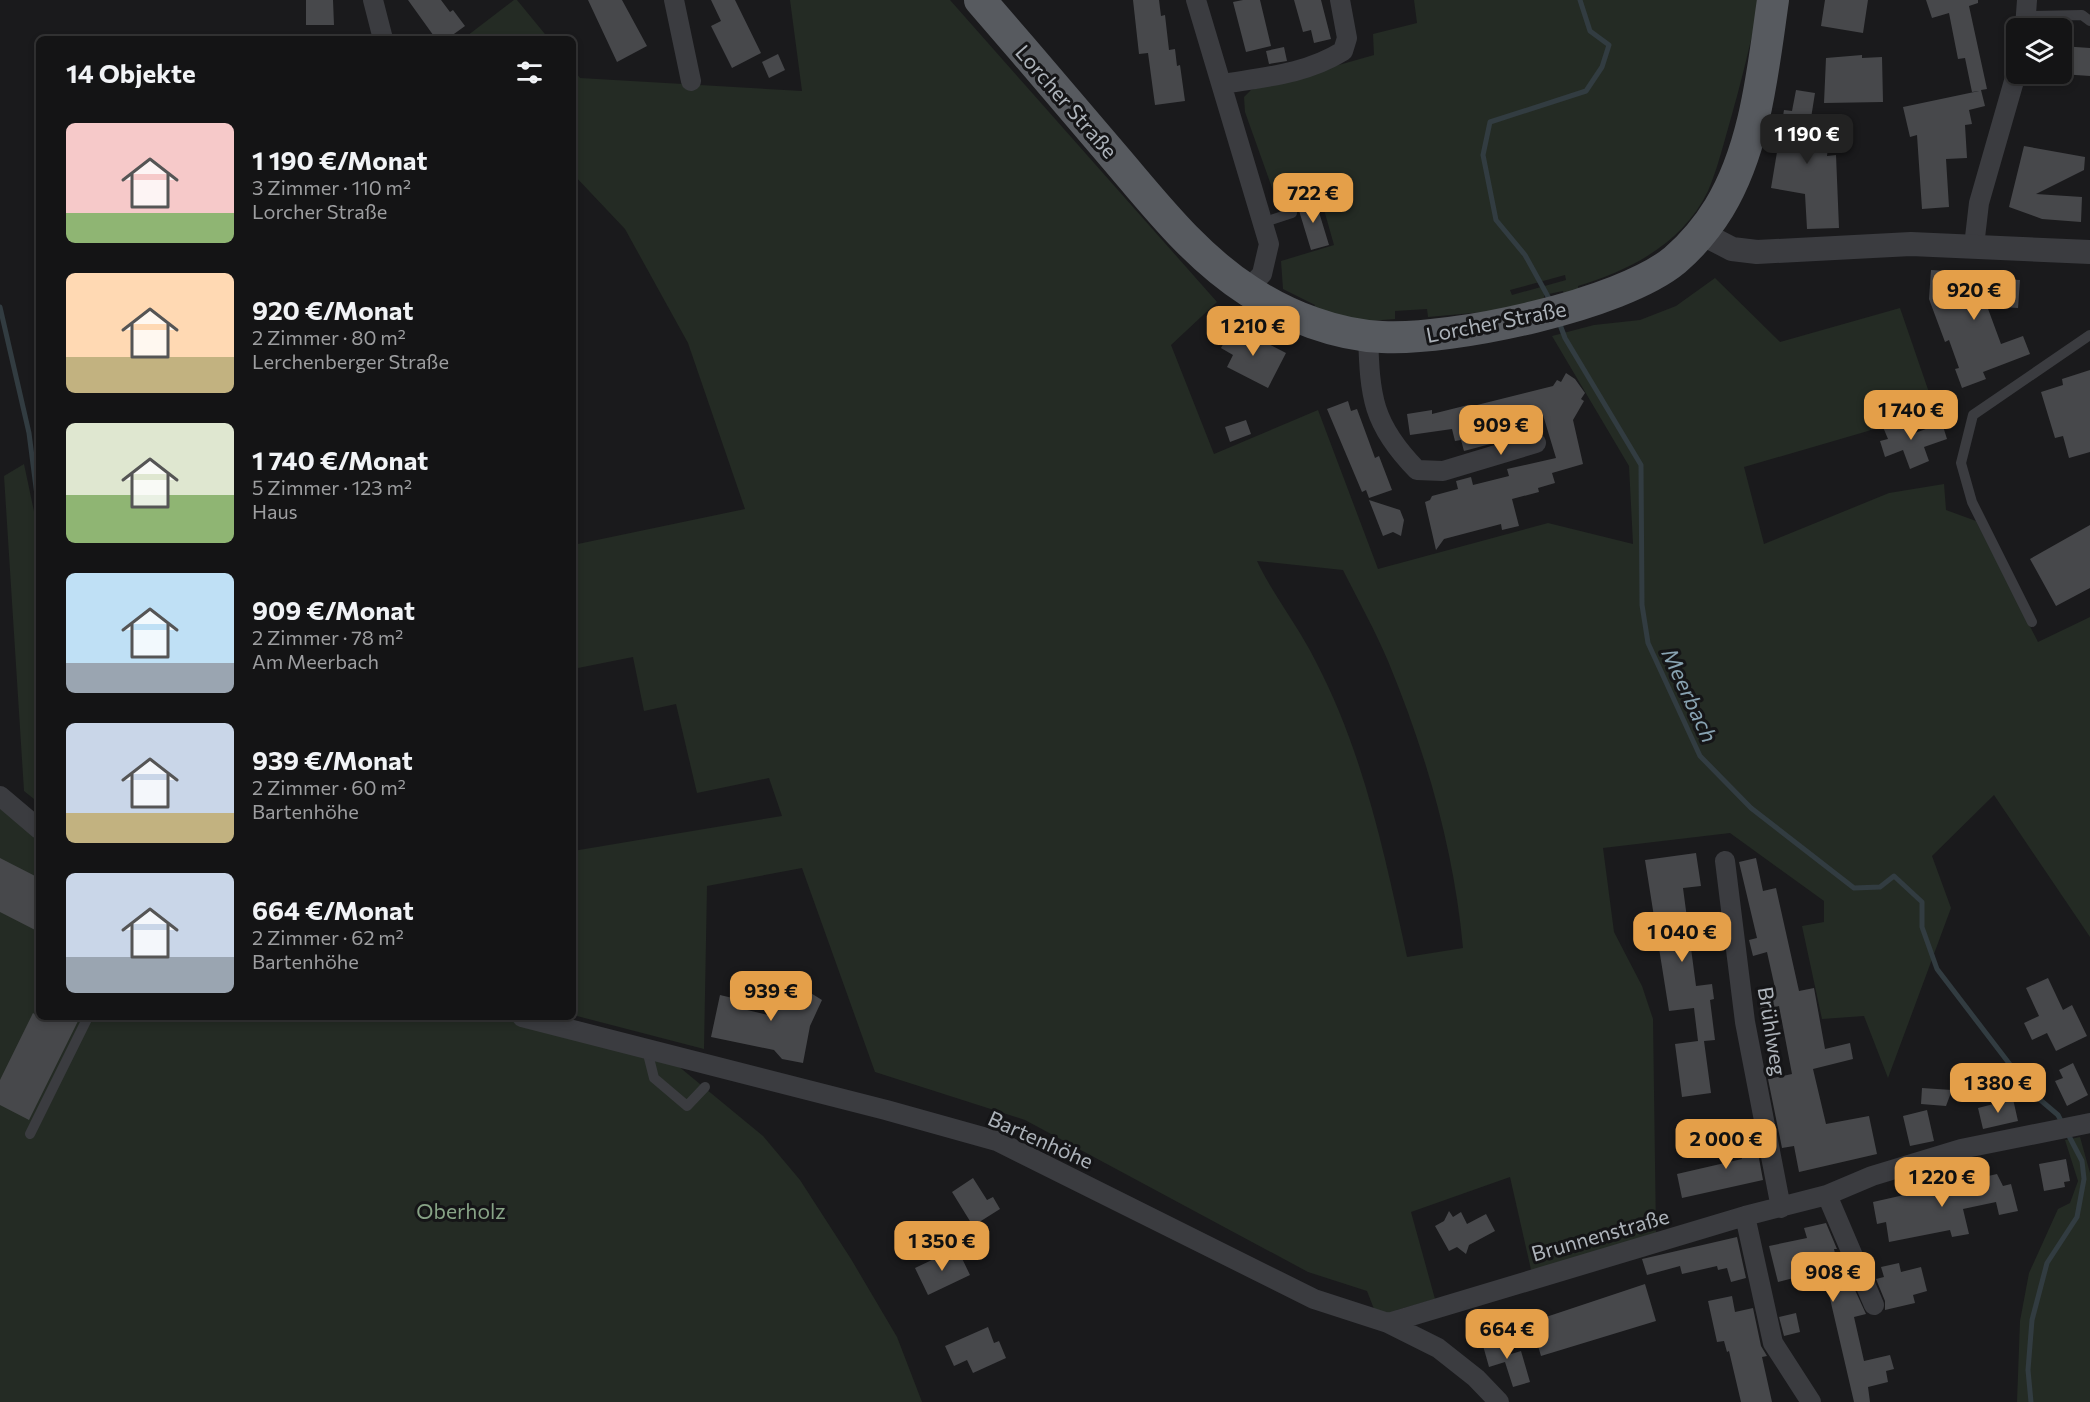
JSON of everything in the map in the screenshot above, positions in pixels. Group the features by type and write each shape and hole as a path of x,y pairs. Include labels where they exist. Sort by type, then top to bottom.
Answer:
{"main road":[{"name":"Lorcher Straße","path":"980,0 1189,244 1247,290 1275,307 1310,322 1368,335 1419,337 1525,317 1586,302 1623,290 1675,260 1701,233 1719,209 1742,155 1762,73 1773,0"}],"street":[{"path":"373,0 381,36"},
{"path":"674,0 691,81"},
{"path":"1196,0 1265,222 1269,244 1268,258 1262,274 1247,290"},
{"path":"1223,84 1284,75 1312,67 1343,51 1347,38 1340,0"},
{"path":"1974,246 1979,203 2013,84"},
{"path":"1701,233 1732,249 1757,252 1911,244 2090,252"},
{"path":"1368,335 1371,395 1381,425 1394,446 1417,470 1443,471 1536,443"},
{"path":"0,796 36,826"},
{"name":"Brühlweg","path":"1725,861 1745,1022 1780,1208"},
{"name":"Bartenhöhe","path":"533,1020 886,1110 997,1141 1314,1299 1389,1323 1438,1348 1476,1378 1499,1402"},
{"name":"Brunnenstraße","path":"1389,1323 1745,1216 1827,1195 1872,1176 1961,1149 2085,1124"},
{"path":"1827,1195 1874,1305"},
{"path":"1745,1216 1773,1343 1811,1402"}],"lane":[{"path":"2027,15 2082,15 2090,21"},
{"path":"1265,222 1292,213"},
{"path":"2032,622 1972,502 1961,463 1973,415 2090,335"},
{"path":"30,1134 87,1020"},
{"path":"647,1050 654,1078 687,1106 705,1087"}],"green space":[{"path":"517,0 547,36 467,36"},
{"path":"790,0 950,0 1217,302 1171,345 1214,454 1318,410 1378,569 1548,523 1633,544 1629,466 1552,336 1594,325 1640,320 1676,306 1715,278 1780,342 1900,308 1934,407 1868,431 1744,467 1764,544 1889,493 1944,484 1946,510 1976,521 2038,642 2090,617 2090,937 1994,795 1932,856 1951,908 1888,1078 1864,1016 1822,1019 1802,926 1824,922 1824,901 1730,833 1603,848 1614,932 1642,986 1653,1019 1656,1234 1532,1274 1510,1177 1411,1212 1435,1299 1397,1310 1394,1315 1374,1309 1367,1291 1308,1272 1025,1120 875,1072 802,868 707,886 704,1049 576,1016 576,850 782,816 769,778 697,793 676,704 644,711 633,657 576,668 576,544 745,509 688,343 625,229 576,177 576,73 580,78 802,91","holes":["1257,561 1343,570 1372,626 1402,696 1426,766 1453,874 1463,948 1407,957 1381,843 1347,731 1315,660"]},
{"path":"1414,0 1760,0 1738,94 1708,191 1685,226 1670,240 1636,263 1578,286 1579,292 1565,298 1563,291 1544,295 1544,302 1484,312 1428,317 1427,309 1395,311 1395,319 1356,322 1313,309 1315,305 1283,289 1281,261 1334,245 1317,185 1276,199 1245,112 1244,97 1251,90 1374,55 1373,34 1417,23","holes":["1565,275 1566,280 1512,295 1510,290"]},
{"path":"24,464 36,521 36,801 24,791 4,476"},
{"name":"Oberholz","path":"0,802 36,831 36,1020 533,1020 666,1056 763,1136 800,1180 851,1259 897,1337 922,1402 0,1402"},
{"path":"2080,1137 2090,1173 2090,1402 2017,1402 2020,1321 2029,1273 2058,1209 2070,1203 2078,1181 2065,1140"}],"building":[{"path":"306,0 333,0 334,25 306,25"},
{"path":"408,0 441,0 450,12 453,10 465,26 451,36 434,36"},
{"path":"588,0 622,0 647,46 617,62"},
{"path":"711,0 735,0 761,53 732,68 711,26 721,21"},
{"path":"1133,0 1159,0 1161,16 1165,15 1169,50 1175,49 1177,66 1180,65 1185,101 1155,105 1148,53 1139,54"},
{"path":"1260,0 1271,46 1246,52 1233,2"},
{"path":"1294,0 1321,0 1331,39 1314,43 1311,30 1303,32"},
{"path":"1825,0 1868,0 1863,33 1821,26"},
{"path":"1926,0 1978,0 1978,3 1969,6 1987,89 1981,90 1985,106 1969,110 1972,124 1965,125 1967,158 1946,159 1949,207 1922,209 1917,135 1910,137 1903,107 1979,91 1972,92 1965,58 1958,59 1949,13 1932,18"},
{"path":"1284,47 1287,61 1269,64 1266,51"},
{"path":"2072,47 2090,48 2090,76 2072,75"},
{"path":"778,54 785,70 769,78 762,62"},
{"path":"1862,55 1862,58 1882,57 1883,102 1824,103 1826,58"},
{"path":"1796,90 1815,93 1808,137 1829,139 1827,156 1836,155 1839,228 1807,229 1805,194 1771,188 1784,110 1792,111"},
{"path":"2024,146 2085,157 2084,170 2036,194 2082,197 2081,222 2042,219 2009,207"},
{"path":"1315,199 1329,245 1311,250 1297,204"},
{"path":"1931,270 1982,273 1982,278 2020,280 2018,308 1987,306 2001,344 2023,336 2030,354 1983,372 1986,379 1962,388 1955,369 1959,368 1949,340 1945,342 1929,299"},
{"path":"1233,326 1286,353 1268,388 1227,367 1233,355 1221,348"},
{"path":"2090,370 2090,452 2069,458 2063,436 2055,438 2041,392 2063,385 2062,379"},
{"path":"1566,373 1575,379 1585,393 1581,399 1584,401 1573,420 1583,464 1552,473 1555,483 1538,488 1539,492 1512,499 1519,526 1502,530 1501,524 1444,539 1436,550 1425,502 1432,496 1458,489 1456,481 1471,477 1473,485 1509,476 1507,469 1556,458 1543,415 1491,431 1494,443 1464,451 1461,440 1455,441 1452,429 1410,435 1407,414 1432,410 1432,414 1468,405 1469,407 1553,386 1557,380 1561,382"},
{"path":"1348,401 1351,411 1357,409 1375,458 1379,456 1392,490 1369,498 1366,490 1362,492 1327,409"},
{"path":"1906,419 1915,433 1942,423 1947,439 1924,447 1929,461 1910,469 1903,450 1885,457 1880,441 1888,439 1883,427"},
{"path":"1246,420 1251,434 1230,442 1225,427"},
{"path":"1369,500 1400,510 1404,520 1401,536 1393,532 1383,536"},
{"path":"2090,525 2090,588 2056,606 2030,559"},
{"path":"1696,853 1701,886 1683,888 1696,986 1712,984 1714,999 1710,1000 1715,1040 1704,1041 1711,1093 1682,1097 1675,1044 1698,1041 1694,1008 1669,1011 1645,860"},
{"path":"0,858 36,876 36,930 0,912"},
{"path":"1756,858 1763,891 1776,888 1799,991 1814,988 1825,1049 1850,1043 1853,1059 1813,1069 1826,1124 1869,1116 1877,1154 1799,1172 1794,1146 1782,1148 1768,1079 1792,1074 1779,1006 1761,1010 1757,992 1775,988 1767,952 1753,956 1749,940 1757,938 1739,862"},
{"path":"790,973 801,987 822,1000 810,1026 803,1063 782,1059 774,1050 711,1037 720,995 745,1001 743,1009 772,1016 782,997 776,985"},
{"path":"2048,978 2063,1010 2072,1005 2087,1036 2056,1051 2047,1033 2032,1040 2024,1023 2039,1016 2026,988"},
{"path":"33,1013 36,1015 36,1020 79,1020 29,1120 0,1105 0,1080"},
{"path":"2073,1063 2088,1095 2067,1106 2055,1081 2063,1078 2059,1070"},
{"path":"1922,1088 1952,1090 1946,1106 1921,1104"},
{"path":"2013,1099 2018,1121 1983,1129 1978,1108"},
{"path":"1927,1110 1934,1141 1910,1146 1903,1116"},
{"path":"1753,1126 1763,1180 1682,1198 1677,1174 1742,1159 1736,1130"},
{"path":"2066,1159 2070,1181 2064,1182 2065,1187 2044,1191 2039,1164"},
{"path":"1997,1174 2003,1186 2011,1184 2018,1211 1999,1215 1996,1202 1963,1209 1969,1234 1952,1237 1950,1230 1889,1242 1886,1222 1877,1224 1873,1202"},
{"path":"973,1178 987,1200 993,1197 1000,1209 973,1226 952,1192"},
{"path":"1449,1211 1453,1217 1461,1212 1467,1224 1486,1214 1495,1231 1469,1245 1466,1254 1457,1247 1449,1251 1435,1226 1444,1221"},
{"path":"1826,1223 1837,1249 1834,1249 1841,1279 1849,1277 1866,1314 1854,1317 1864,1361 1890,1355 1894,1369 1886,1371 1888,1382 1868,1387 1870,1402 1854,1402 1825,1277 1819,1278 1817,1272 1778,1282 1769,1246 1807,1238 1804,1228"},
{"path":"1737,1237 1746,1278 1731,1282 1727,1268 1718,1270 1717,1266 1682,1274 1680,1266 1647,1275 1642,1259"},
{"path":"957,1248 970,1275 928,1295 915,1268"},
{"path":"1899,1263 1901,1272 1921,1267 1927,1291 1913,1295 1915,1303 1885,1310 1885,1301 1876,1279 1884,1277 1881,1267"},
{"path":"1645,1284 1656,1321 1541,1356 1531,1322"},
{"path":"1732,1296 1735,1312 1753,1308 1761,1346 1767,1356 1762,1357 1772,1402 1741,1402 1729,1351 1727,1352 1724,1341 1717,1342 1708,1301"},
{"path":"1796,1313 1800,1332 1784,1336 1779,1317"},
{"path":"988,1327 994,1343 999,1341 1006,1358 973,1373 967,1360 954,1366 945,1346"},
{"path":"1505,1335 1511,1354 1521,1351 1530,1382 1513,1387 1505,1362 1489,1367 1482,1342"}],"waterway":[{"name":"Meerbach","path":"1551,302 1525,255 1496,220 1483,155 1490,122 1586,91 1602,67 1609,45 1590,31 1580,0"},
{"path":"0,307 29,433 36,488"},
{"name":"Meerbach","path":"1559,322 1565,338 1641,465 1642,605 1648,643 1700,756 1751,808 1854,888 1880,887 1894,876 1922,902 1922,927 1937,969 2031,1092 2058,1115 2082,1161 2084,1179 2077,1217 2047,1263 2032,1320 2028,1370 2031,1402"}]}
